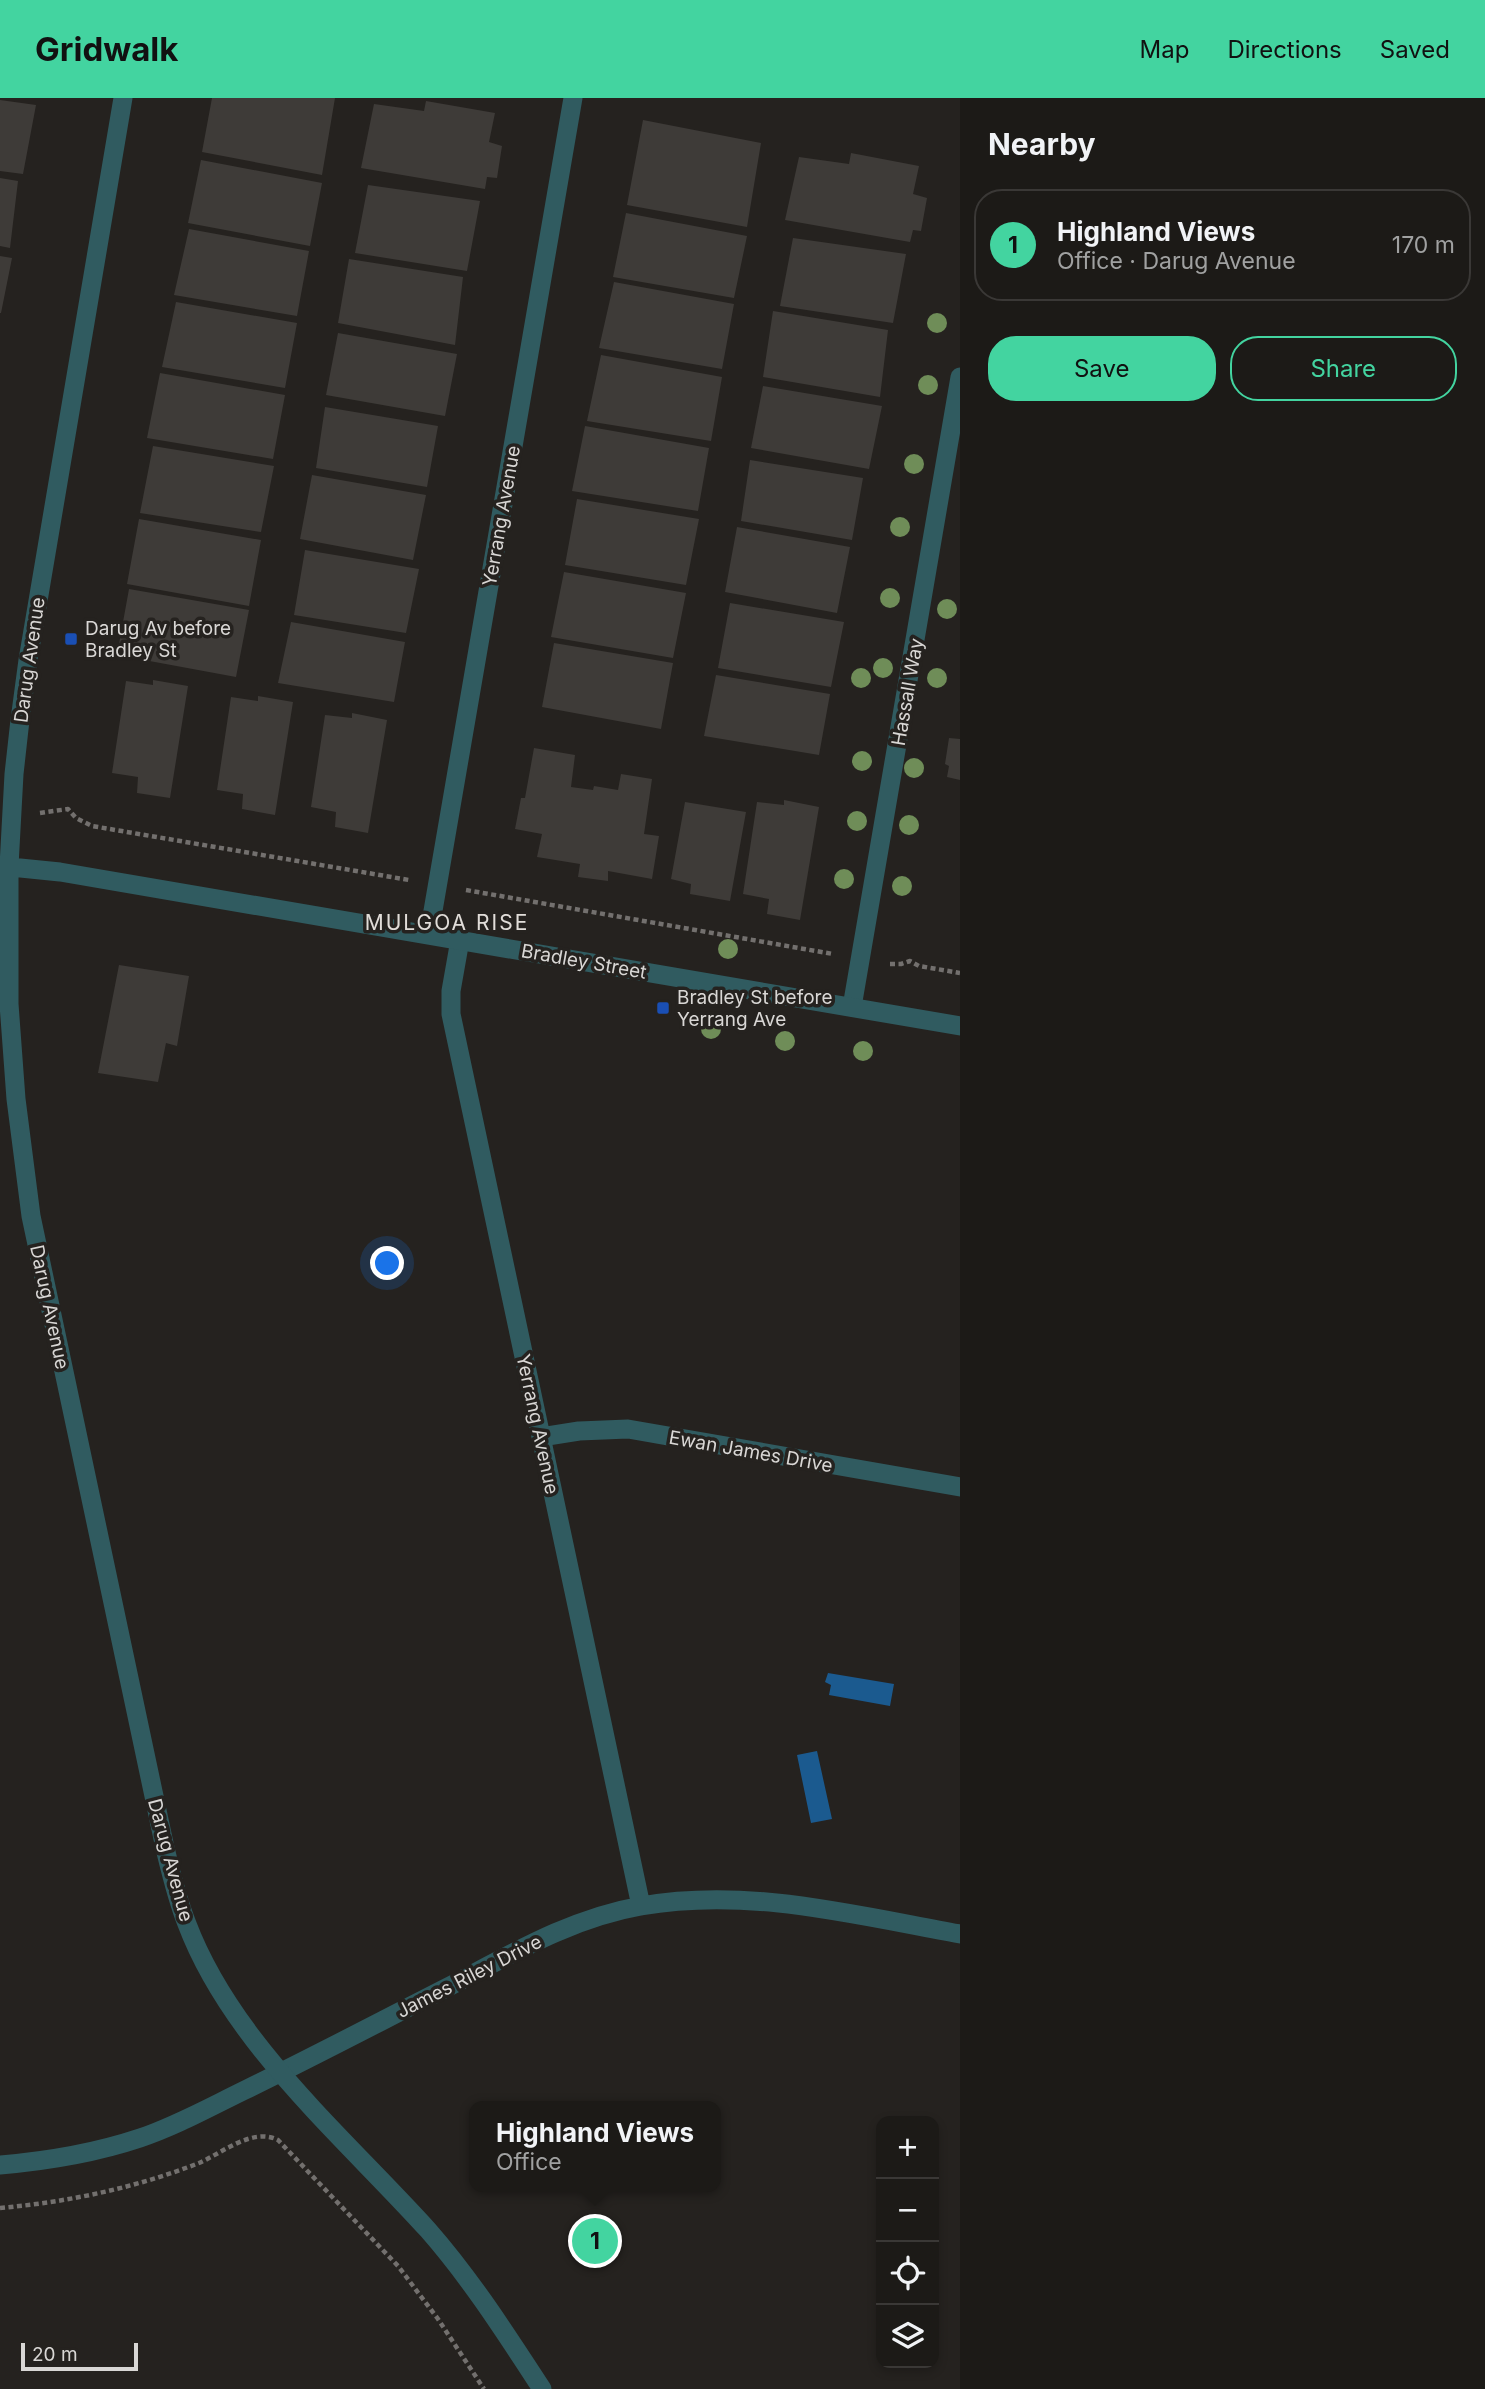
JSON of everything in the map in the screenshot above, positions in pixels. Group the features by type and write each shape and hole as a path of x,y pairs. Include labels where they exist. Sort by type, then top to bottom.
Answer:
{"street":[{"name":"Darug Avenue","path":"123,98 28,660 4,866 9,1004 16,1099 31,1216 165,1848 187,1925 204,1961 244,2027 282,2074 429,2232 471,2283 542,2389"},
{"name":"Yerrang Avenue","path":"429,934 573,98"},
{"name":"Hassall Way","path":"852,1007 960,377"},
{"name":"Bradley Street","path":"4,866 60,872 960,1026"},
{"name":"Yerrang Avenue","path":"460,940 451,991 451,1014 641,1906"},
{"name":"Ewan James Drive","path":"541,1437 579,1431 628,1429 960,1487"},
{"name":"James Riley Drive","path":"0,2165 77,2155 171,2127 282,2074 544,1937 598,1916 641,1906 705,1899 764,1901 960,1934"}],"path":[{"path":"50,813 68,809 76,818 92,826 411,880"},
{"path":"461,889 828,953"},
{"path":"894,964 910,961 919,966 960,974"},
{"path":"0,2208 78,2198 146,2182 258,2136 271,2136 278,2140 398,2266 438,2319 484,2389"}],"water":[{"path":"828,1673 894,1684 890,1706 829,1695 831,1685 825,1682"},
{"path":"817,1751 832,1819 811,1823 797,1755"}],"building":[{"path":"212,98 335,98 322,175 202,152"},
{"path":"0,100 36,105 23,174 0,171"},
{"path":"426,101 495,113 489,142 502,146 497,178 487,177 485,189 361,168 374,104 424,111"},
{"path":"643,120 761,143 747,227 627,205"},
{"path":"851,153 919,166 913,194 927,198 921,231 913,230 910,242 785,220 799,157 849,164"},
{"path":"201,160 322,183 310,246 188,223"},
{"path":"0,178 18,181 10,248 0,246"},
{"path":"368,185 480,201 467,271 355,253"},
{"path":"626,213 747,236 734,298 613,277"},
{"path":"189,229 309,251 297,316 174,295"},
{"path":"793,238 906,254 893,323 780,306"},
{"path":"0,256 12,258 1,313 0,313"},
{"path":"349,259 463,277 455,345 338,323"},
{"path":"614,282 734,304 722,369 599,348"},
{"path":"176,302 297,323 285,388 162,367"},
{"path":"773,311 888,330 880,397 763,377"},
{"path":"338,333 457,354 445,416 326,395"},
{"path":"601,355 722,377 711,441 587,421"},
{"path":"160,373 285,395 273,459 147,438"},
{"path":"763,386 882,406 869,469 751,448"},
{"path":"325,407 438,426 427,487 316,468"},
{"path":"585,426 709,448 698,511 572,491"},
{"path":"153,446 274,466 261,532 140,513"},
{"path":"750,460 863,478 852,540 741,521"},
{"path":"312,475 426,495 413,560 300,539"},
{"path":"577,499 699,519 686,585 565,565"},
{"path":"139,519 261,540 249,606 127,584"},
{"path":"737,527 850,547 837,613 725,592"},
{"path":"305,550 419,569 406,633 294,615"},
{"path":"564,572 686,593 673,658 551,637"},
{"path":"129,589 249,610 236,677 117,655"},
{"path":"730,603 844,622 831,687 718,668"},
{"path":"291,622 405,642 394,702 278,683"},
{"path":"554,643 673,663 661,729 542,707"},
{"path":"716,675 830,694 819,755 704,736"},
{"path":"153,680 188,686 170,798 137,793 138,777 112,773 126,681 153,685"},
{"path":"258,696 293,702 275,815 242,809 243,794 217,790 231,697 258,701"},
{"path":"352,713 387,720 368,833 335,827 336,812 311,807 325,715 352,718"},
{"path":"949,738 960,739 960,780 947,777 949,766 945,764"},
{"path":"534,748 575,755 571,787 593,790 594,786 618,790 621,774 652,779 644,834 659,836 652,879 608,871 608,881 578,877 580,864 537,857 542,834 515,829 521,798 525,798"},
{"path":"784,800 819,807 800,920 767,914 769,899 743,894 757,802 784,805"},
{"path":"685,802 746,812 730,901 690,894 691,884 671,879"},
{"path":"119,965 189,976 177,1046 166,1043 158,1082 98,1073"}],"place":[{"name":"Darug Av before Bradley St","path":"71,639"},
{"name":"Bradley St before Yerrang Ave","path":"663,1008"},
{"name":"Highland Views","path":"595,2241"}],"district":[{"name":"MULGOA RISE","path":"447,923"}]}
